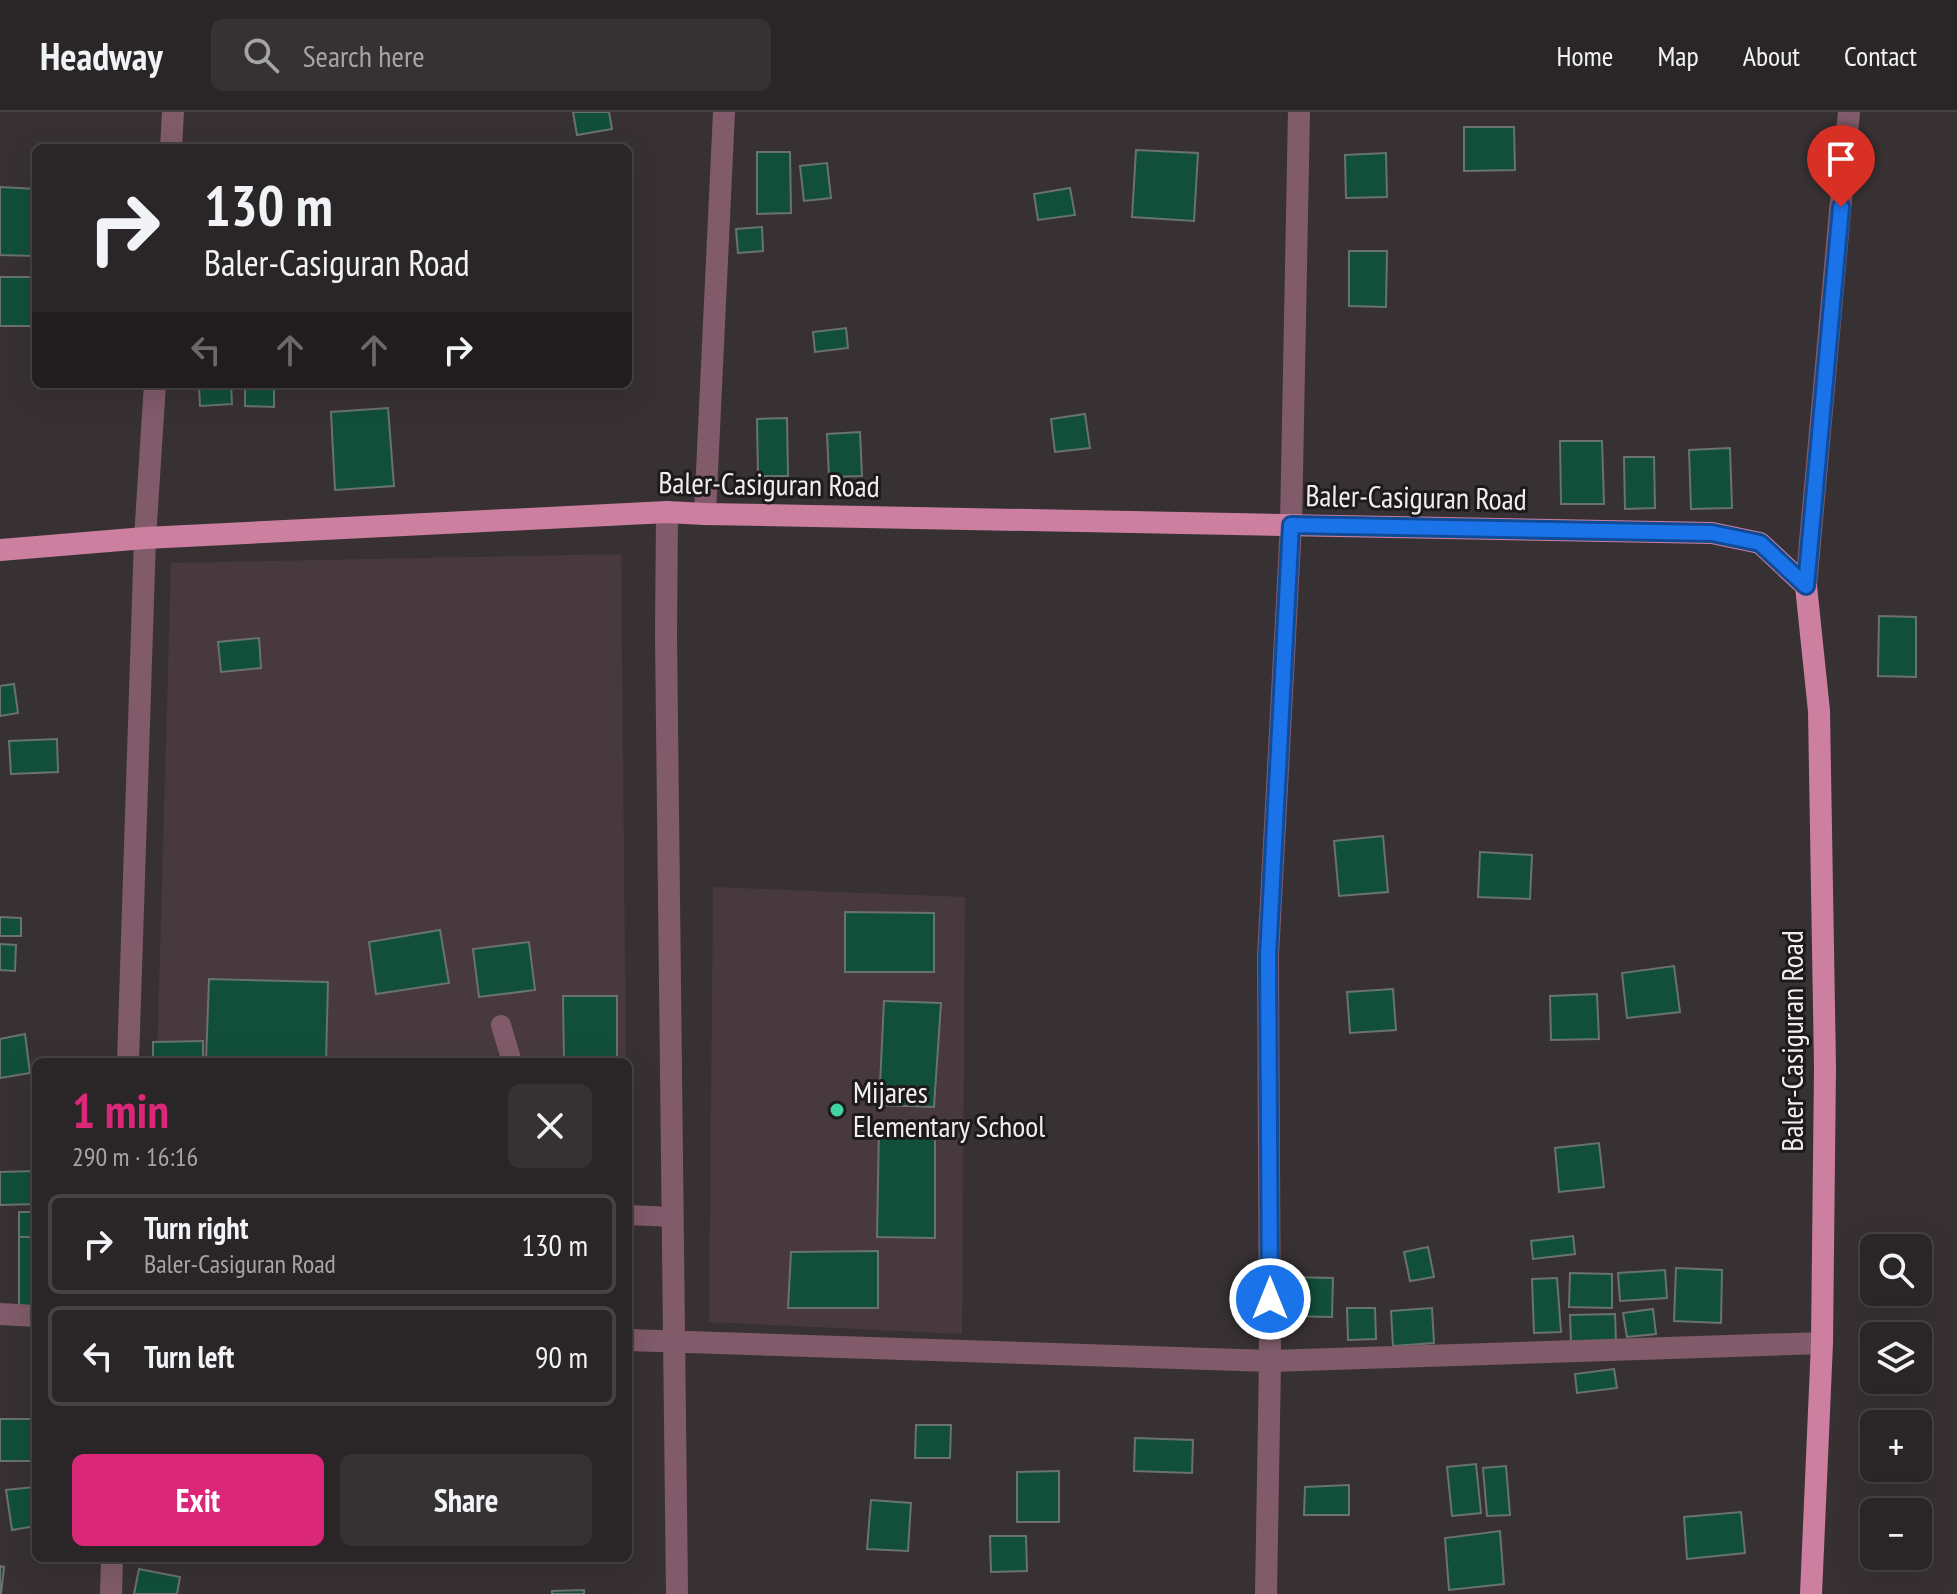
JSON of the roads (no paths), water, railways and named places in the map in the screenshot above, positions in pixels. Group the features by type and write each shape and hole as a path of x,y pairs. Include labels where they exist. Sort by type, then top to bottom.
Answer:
{"main road":[{"name":"Baler-Casiguran Road","path":"0,550 145,538 667,512 1712,533 1760,543 1806,586 1819,711 1825,1067 1822,1343 1811,1594"}],"street":[{"path":"171,144 173,112"},
{"path":"705,514 724,112"},
{"path":"1266,1594 1270,1361 1268,956 1291,525 1299,112"},
{"path":"1806,586 1849,112"},
{"path":"128,1058 145,538 155,388"},
{"path":"667,512 677,1594"},
{"path":"0,1314 32,1316"},
{"path":"632,1340 1270,1361 1822,1343"},
{"path":"111,1594 112,1562"}],"lane":[{"path":"501,1025 511,1058"},
{"path":"632,1215 673,1217"}],"place":[{"name":"Mijares Elementary School","path":"837,1110"}]}
